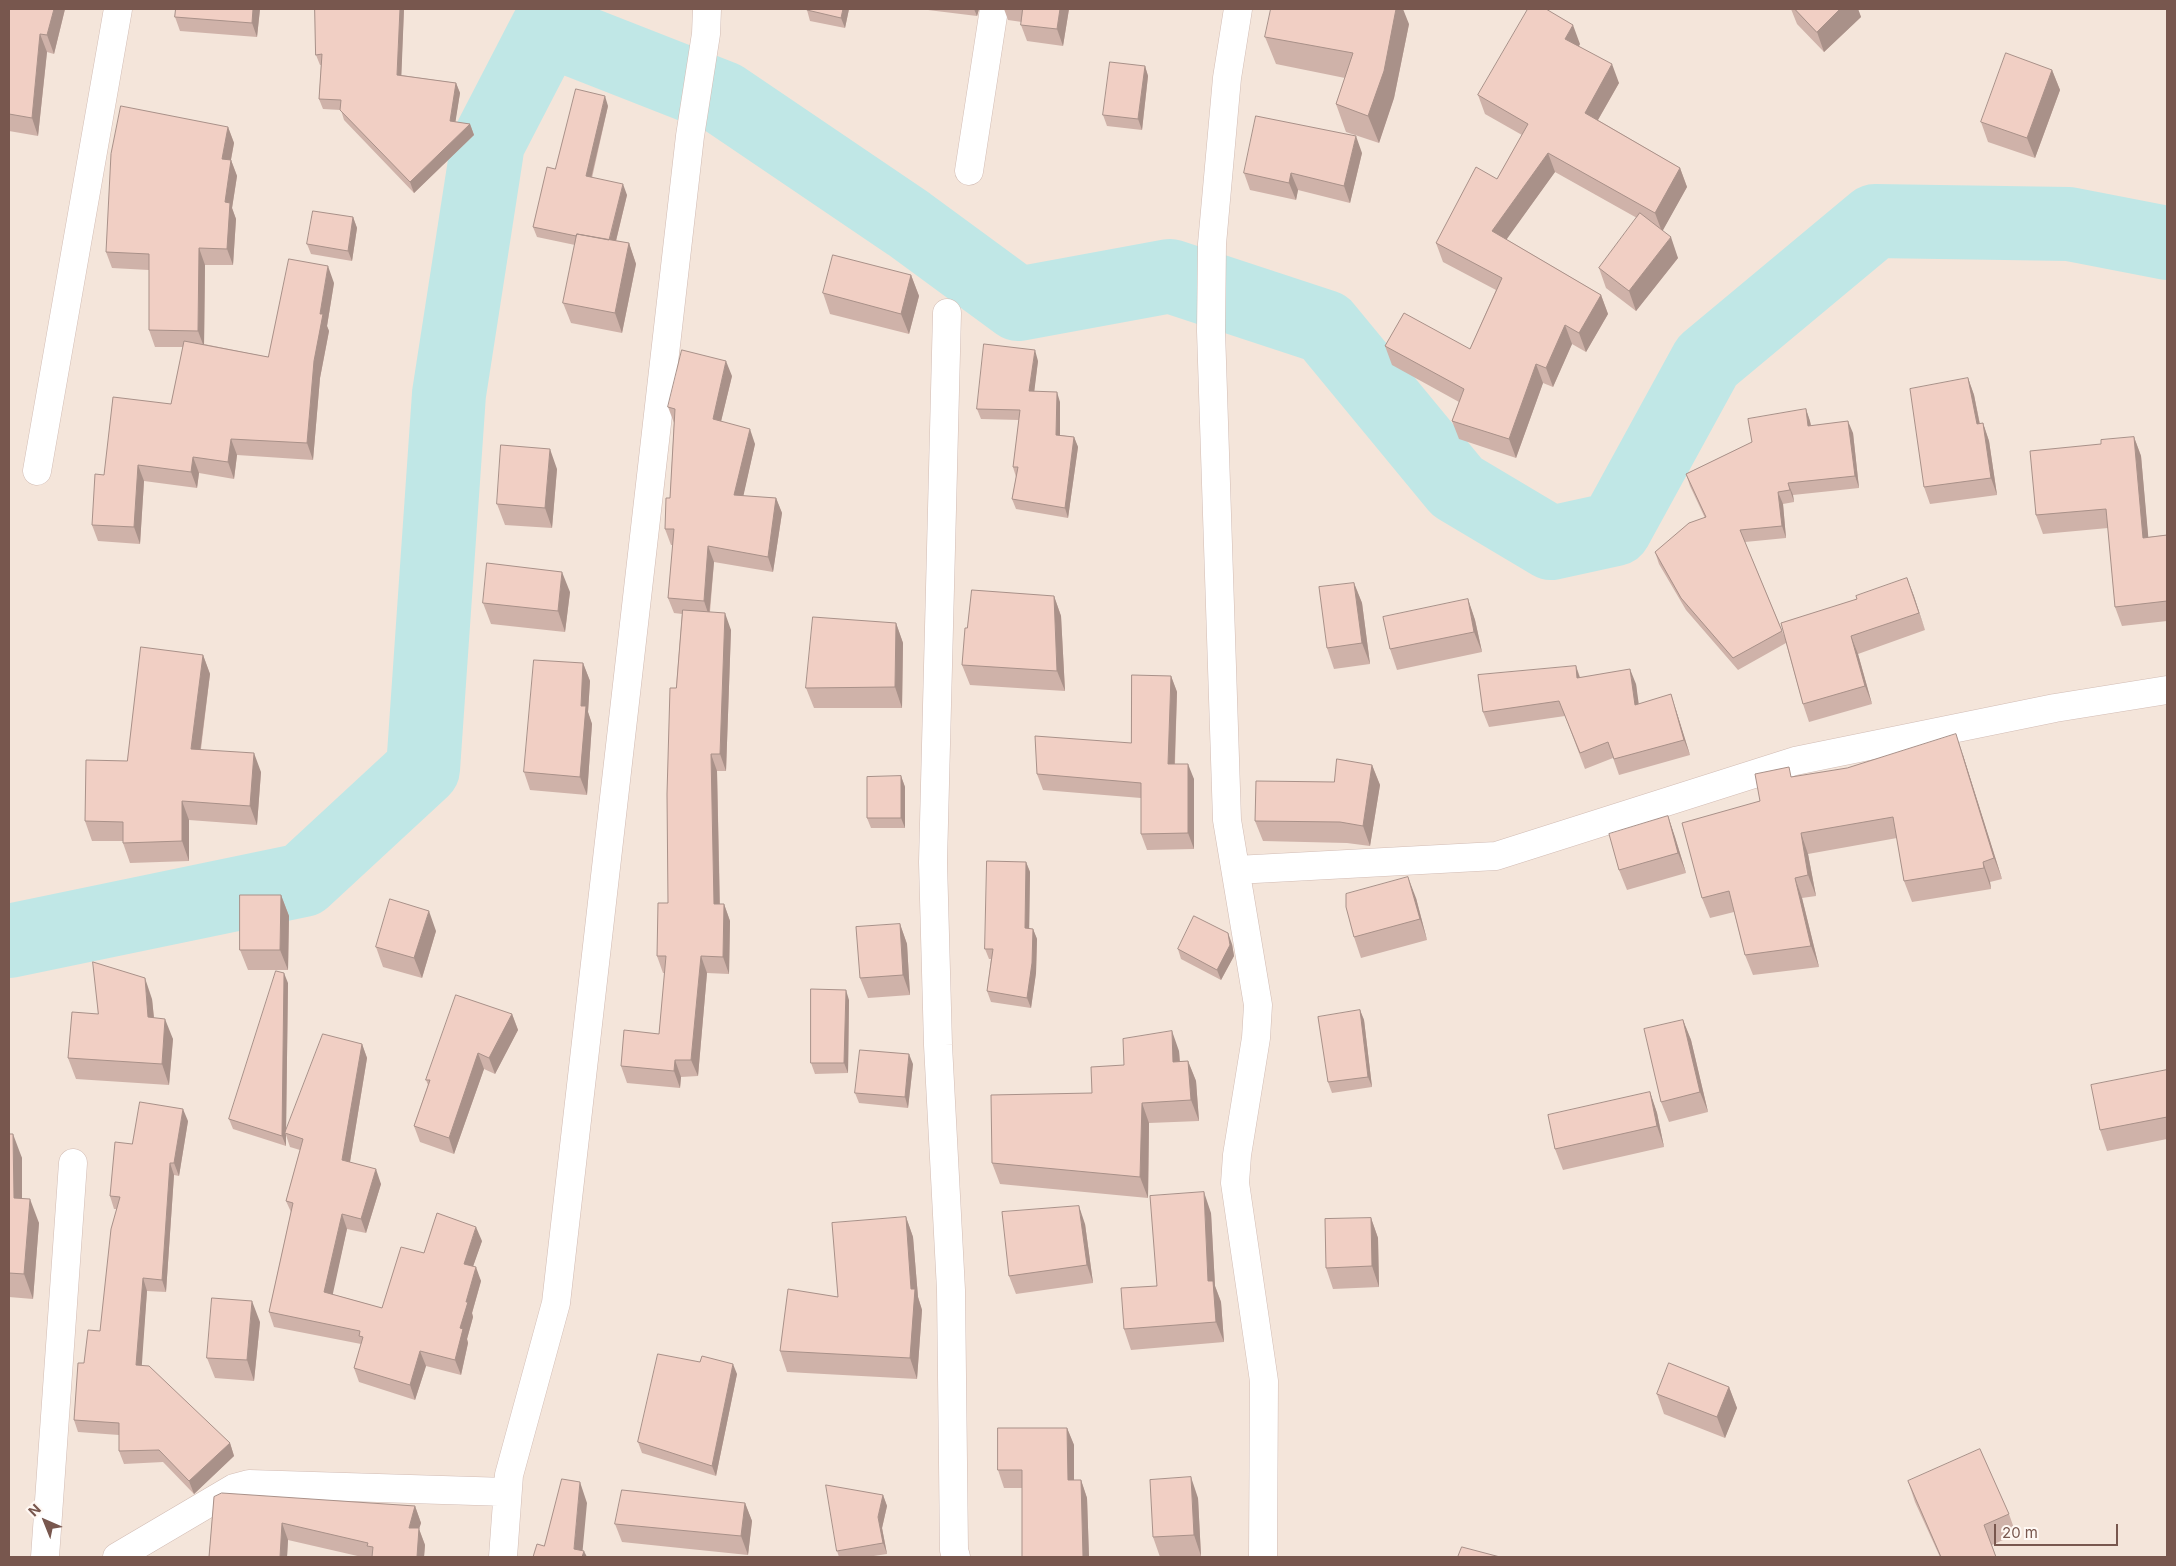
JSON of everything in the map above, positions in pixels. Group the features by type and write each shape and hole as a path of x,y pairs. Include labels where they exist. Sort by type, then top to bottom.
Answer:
{"street":[{"path":"37,471 118,9"},
{"path":"969,171 994,9"},
{"path":"1238,9 1227,78 1212,244 1211,331 1227,820 1258,1005 1256,1038 1237,1154 1235,1183 1264,1381 1263,1557"},
{"path":"503,1557 509,1475 556,1303 690,136 706,21"},
{"path":"947,313 933,862 938,1045 950,1290 954,1550 956,1557"},
{"path":"1236,870 1496,856 1795,761 2055,708 2167,690"},
{"path":"45,1557 73,1163"},
{"path":"117,1557 234,1488 249,1484 507,1492"}],"shaded area":[{"path":"9,9 2167,9 2167,1557 9,1557"}],"building":[{"path":"9,9 54,9 47,35 40,34 32,118 9,114"},
{"path":"176,9 253,9 252,23 175,17"},
{"path":"315,9 400,9 397,75 456,83 450,121 470,124 410,182 340,110 341,100 319,99 322,54 316,55"},
{"path":"807,9 843,9 841,18"},
{"path":"1023,9 1060,9 1057,29 1021,25"},
{"path":"1271,9 1396,9 1384,71 1368,116 1336,104 1353,53 1265,37"},
{"path":"1528,9 1546,9 1573,25 1565,39 1612,64 1585,113 1680,168 1655,213 1548,153 1492,231 1601,295 1579,333 1565,325 1546,368 1536,364 1509,439 1452,421 1464,389 1385,346 1404,313 1470,349 1502,278 1436,243 1476,167 1497,179 1528,124 1478,95"},
{"path":"1795,9 1840,9 1817,32"},
{"path":"2006,53 2052,70 2027,138 1981,122"},
{"path":"1110,62 1145,66 1138,119 1103,115"},
{"path":"576,89 605,96 586,176 623,184 609,240 577,234 576,236 533,227 547,167 555,169"},
{"path":"121,106 228,127 222,159 231,160 225,202 230,203 227,249 199,248 198,331 149,330 149,254 106,252 111,154"},
{"path":"1256,116 1356,136 1344,186 1291,173 1289,183 1244,173"},
{"path":"313,211 353,217 348,251 307,244"},
{"path":"1640,213 1671,237 1629,291 1599,268"},
{"path":"577,234 629,243 615,313 563,303"},
{"path":"833,255 911,275 901,314 823,293"},
{"path":"289,259 328,266 320,314 323,314 314,361 307,443 231,439 228,462 193,457 191,472 138,465 134,527 92,525 95,474 104,475 113,397 171,404 184,341 268,357"},
{"path":"984,344 1035,350 1029,391 1057,392 1056,435 1074,437 1065,508 1012,499 1018,467 1013,467 1020,410 977,409"},
{"path":"682,350 726,361 713,419 750,429 734,495 776,498 768,557 708,546 704,601 668,598 674,529 665,529 666,498 670,498 675,409 668,407"},
{"path":"1968,378 1977,424 1983,423 1991,478 1924,487 1910,389"},
{"path":"1806,409 1808,426 1848,421 1855,476 1788,483 1790,490 1778,492 1782,526 1740,530 1782,631 1733,658 1681,598 1655,552 1689,523 1706,517 1686,474 1752,442 1748,419"},
{"path":"2134,437 2143,538 2167,535 2167,601 2115,607 2106,509 2036,515 2030,451 2101,444 2101,440"},
{"path":"501,445 550,449 545,508 497,504"},
{"path":"487,563 562,572 558,611 483,603"},
{"path":"1907,578 1919,613 1851,636 1865,686 1803,704 1781,623 1857,599 1856,596"},
{"path":"1354,583 1362,643 1327,648 1319,587"},
{"path":"972,590 1054,596 1057,671 962,665 965,628 967,628"},
{"path":"1468,599 1474,632 1390,649 1383,617"},
{"path":"683,610 725,613 720,754 711,754 714,904 724,904 723,957 701,956 691,1060 675,1060 674,1071 621,1066 624,1030 659,1034 666,956 657,956 658,903 668,903 667,794 670,688 676,688"},
{"path":"813,617 896,623 895,687 806,688"},
{"path":"141,647 203,655 191,749 254,753 250,806 182,801 182,841 123,843 123,822 85,821 86,760 127,761"},
{"path":"534,660 583,663 581,706 586,706 580,777 524,772"},
{"path":"1576,666 1577,678 1630,669 1635,705 1671,694 1684,740 1614,759 1608,742 1580,753 1559,701 1483,712 1478,675"},
{"path":"1132,675 1171,676 1168,764 1188,764 1188,833 1141,834 1141,783 1037,774 1035,736 1131,743"},
{"path":"1956,734 1994,858 1983,862 1984,868 1904,881 1893,817 1801,833 1808,875 1795,878 1811,946 1745,955 1729,891 1702,898 1682,823 1760,801 1755,774 1789,767 1791,777 1847,768"},
{"path":"1337,759 1372,765 1363,826 1340,822 1255,821 1256,781 1334,782"},
{"path":"901,776 901,818 867,818 867,777"},
{"path":"1668,816 1678,853 1619,870 1609,834"},
{"path":"987,861 1026,862 1025,928 1033,929 1032,963 1027,998 987,991 993,949 985,949"},
{"path":"1408,877 1420,919 1354,937 1346,907 1346,894"},
{"path":"240,895 281,895 280,950 240,950"},
{"path":"390,899 429,911 414,958 376,947"},
{"path":"1194,916 1228,933 1230,945 1217,970 1178,949"},
{"path":"900,924 903,975 860,978 856,927"},
{"path":"93,962 145,978 148,1017 165,1019 162,1064 68,1058 72,1012 98,1014"},
{"path":"276,971 284,973 282,1136 229,1119"},
{"path":"811,989 846,990 844,1063 811,1063"},
{"path":"456,995 512,1014 489,1058 478,1053 449,1138 414,1126 430,1080 426,1080"},
{"path":"1360,1010 1368,1077 1328,1082 1318,1017"},
{"path":"1683,1020 1700,1092 1661,1102 1644,1029"},
{"path":"1172,1031 1173,1062 1188,1061 1191,1100 1142,1103 1140,1177 992,1163 991,1095 1092,1093 1091,1067 1124,1065 1123,1039"},
{"path":"323,1034 362,1044 342,1160 376,1169 361,1219 342,1214 324,1292 382,1308 401,1247 424,1253 437,1213 476,1227 464,1264 476,1267 460,1328 463,1329 455,1360 420,1351 410,1385 354,1368 363,1337 359,1336 360,1331 269,1312 293,1203 286,1201 303,1139 285,1133"},
{"path":"860,1050 909,1054 905,1097 855,1093"},
{"path":"2167,1070 2167,1117 2100,1130 2091,1085"},
{"path":"1650,1092 1657,1126 1555,1149 1548,1115"},
{"path":"140,1102 183,1109 174,1163 170,1163 162,1280 143,1278 136,1365 149,1366 230,1443 189,1481 159,1450 119,1451 119,1423 74,1420 78,1363 84,1363 88,1330 100,1331 111,1229 120,1197 110,1196 115,1142 132,1144"},
{"path":"9,1134 13,1134 14,1198 30,1199 24,1274 9,1273"},
{"path":"1204,1192 1208,1281 1213,1281 1216,1322 1124,1329 1121,1288 1157,1286 1150,1196"},
{"path":"1079,1206 1087,1265 1009,1276 1002,1212"},
{"path":"906,1217 911,1289 915,1289 910,1358 780,1351 788,1289 838,1297 832,1223"},
{"path":"1371,1218 1372,1266 1326,1268 1325,1219"},
{"path":"212,1298 252,1301 247,1360 207,1358"},
{"path":"658,1354 700,1362 702,1356 733,1364 712,1466 638,1442"},
{"path":"1669,1363 1729,1387 1717,1417 1657,1394"},
{"path":"998,1428 1067,1428 1068,1480 1081,1480 1083,1557 1022,1557 1022,1470 998,1470"},
{"path":"1980,1449 2009,1514 1984,1525 1996,1557 1941,1557 1908,1481"},
{"path":"1191,1477 1194,1535 1153,1537 1150,1480"},
{"path":"562,1479 580,1482 574,1549 584,1551 582,1557 533,1557 537,1544 544,1546"},
{"path":"826,1485 883,1495 878,1517 883,1543 837,1551"},
{"path":"622,1490 745,1503 741,1536 615,1524"},
{"path":"222,1493 415,1506 409,1528 419,1528 417,1557 372,1557 373,1547 367,1546 368,1543 282,1523 280,1557 209,1557 214,1497"},
{"path":"1462,1547 1500,1557 1458,1557"}],"waterway":[{"path":"9,941 303,880 423,769 449,394 488,143 547,29 723,98 909,224 1018,304 1170,276 1325,327 1457,487 1551,543 1615,529 1707,361 1875,221 2069,224 2167,243"}]}
